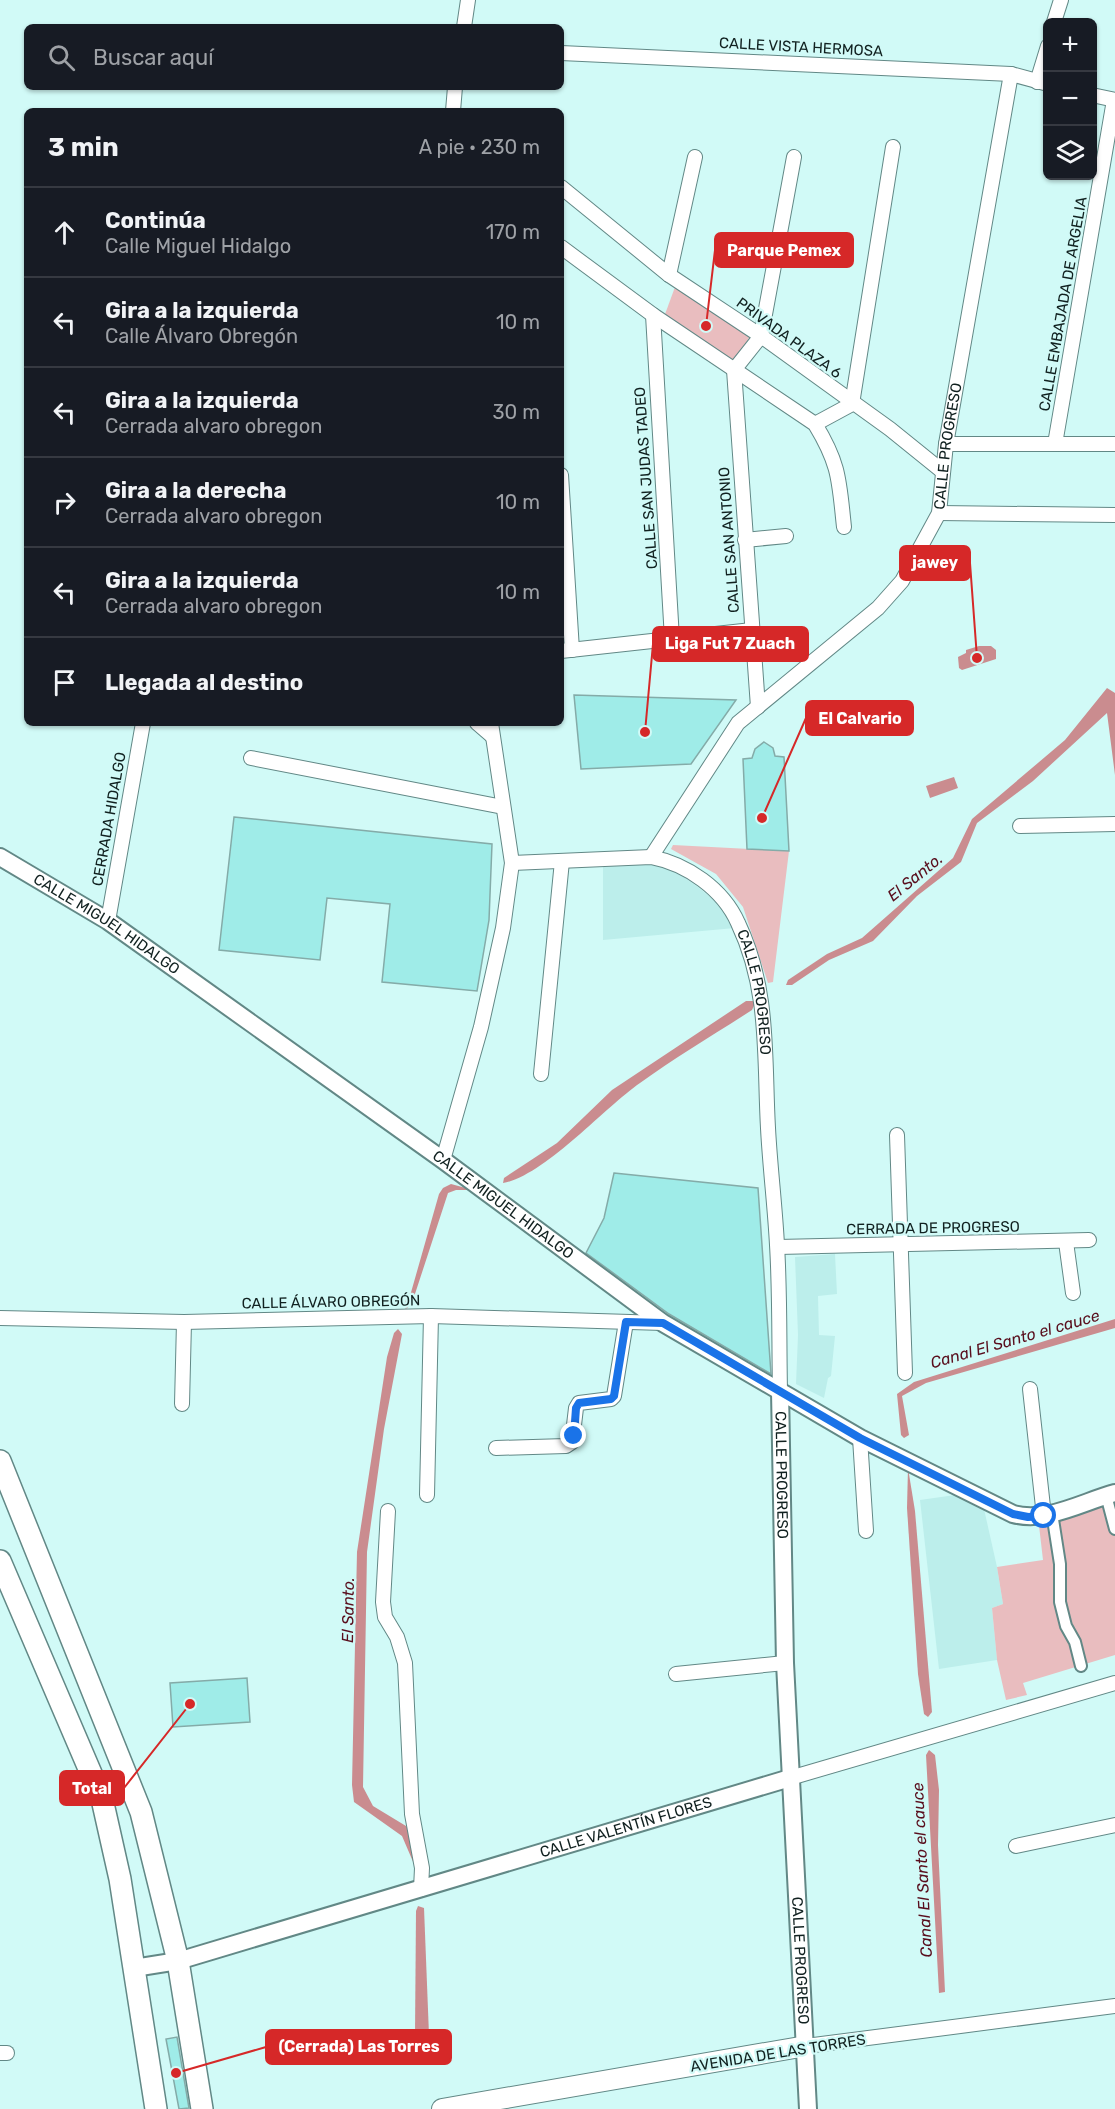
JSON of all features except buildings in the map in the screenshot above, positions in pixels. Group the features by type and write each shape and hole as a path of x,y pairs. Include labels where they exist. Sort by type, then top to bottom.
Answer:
{"main road":[{"path":"0,1461 141,1812 178,1961 202,2109"},
{"path":"0,1561 102,1799 120,1879 156,2109"},
{"name":"AVENIDA DE LAS TORRES","path":"442,2109 806,2046"}],"street":[{"path":"464,24 468,0"},
{"path":"1055,18 1060,0"},
{"name":"CALLE VISTA HERMOSA","path":"564,53 1011,74 1042,83"},
{"name":"CALLE PROGRESO","path":"651,857 738,723 879,608 903,581 939,513 946,444 1011,74"},
{"path":"1097,96 1115,100"},
{"name":"CALLE EMBAJADA DE ARGELIA","path":"1056,444 1115,100"},
{"path":"815,424 852,404 894,147"},
{"path":"669,275 695,157"},
{"path":"734,370 761,336 794,157"},
{"name":"PRIVADA PLAZA 6","path":"564,189 669,275 761,336 852,404 890,429 942,471"},
{"path":"564,249 652,315 815,424 831,451 837,467 844,527"},
{"name":"CALLE SAN JUDAS TADEO","path":"652,315 672,639"},
{"name":"CALLE SAN ANTONIO","path":"734,370 758,707"},
{"path":"946,444 1115,444"},
{"path":"939,513 1115,515"},
{"path":"746,540 786,536"},
{"path":"564,580 566,650 752,630"},
{"name":"CERRADA HIDALGO","path":"108,921 142,726"},
{"path":"443,1160 482,1027 503,928 512,863 492,729"},
{"path":"251,758 503,807"},
{"path":"1020,826 1113,824"},
{"name":"CALLE MIGUEL HIDALGO","path":"0,857 108,921 443,1160 663,1323 860,1438 1013,1514 1041,1515"},
{"name":"CALLE PROGRESO","path":"512,863 651,857 671,861 688,870 722,896 742,934 764,1009 768,1127 777,1247 785,1663 808,2109"},
{"path":"540,1074 562,861"},
{"path":"897,1135 905,1373"},
{"name":"CERRADA DE PROGRESO","path":"777,1247 1089,1240"},
{"path":"1066,1242 1073,1293"},
{"path":"427,1495 431,1316"},
{"name":"CALLE ÁLVARO OBREGÓN","path":"0,1318 183,1322 431,1316 663,1323"},
{"path":"182,1404 183,1322"},
{"path":"496,1448 566,1446 572,1442 576,1408 579,1403 611,1399 614,1396 626,1322"},
{"path":"1030,1389 1041,1515 1060,1564 1060,1602 1081,1666"},
{"path":"860,1438 867,1532"},
{"path":"1041,1515 1110,1494 1115,1529"},
{"path":"388,1511 383,1602 385,1617 397,1637 405,1663 412,1814 422,1868 421,1889"},
{"path":"676,1674 785,1663"},
{"name":"CALLE VALENTÍN FLORES","path":"134,1968 178,1961 1115,1683"},
{"path":"1016,1846 1115,1825"},
{"name":"AVENIDA DE LAS TORRES","path":"806,2046 1115,2006"}],"shaded area":[{"path":"675,287 750,336 734,364 664,317"},
{"path":"979,646 991,646 996,650 996,659 962,670 959,668 958,657 966,653 966,650"},
{"path":"1107,688 1115,693 1115,775 1107,713 1033,781 977,823 961,862 917,896 873,941 829,960 792,985 786,985 788,980 827,954 862,938 953,858 972,819 1065,740"},
{"path":"954,777 958,788 930,798 926,786"},
{"path":"673,845 789,851 773,982 768,983 743,907 716,874 671,849"},
{"path":"660,861 721,906 735,928 603,940 603,867"},
{"path":"746,1001 756,1001 752,1010 625,1094 537,1168 519,1178 503,1183 504,1178 557,1143 612,1090"},
{"path":"451,1184 473,1190 456,1190 448,1193 413,1300 408,1303 439,1194 443,1188"},
{"path":"835,1254 837,1294 818,1296 819,1335 835,1336 831,1376 828,1378 824,1398 796,1384 798,1335 795,1257"},
{"path":"1115,1319 1115,1328 926,1383 902,1396 909,1435 904,1438 901,1435 897,1394 914,1382"},
{"path":"398,1329 402,1334 384,1429 367,1552 363,1787 373,1806 406,1826 411,1832 417,1871 402,1836 354,1802 352,1785 357,1552 387,1357 394,1333"},
{"path":"908,1468 915,1511 932,1712 928,1717 924,1714 918,1674 907,1508"},
{"path":"1115,1492 1115,1655 1023,1683 1027,1695 1006,1700 997,1660 992,1608 1003,1604 997,1567 1043,1560 1038,1517"},
{"path":"969,1493 982,1500 997,1567 1003,1604 992,1608 997,1660 939,1669 920,1500"},
{"path":"929,1750 935,1755 939,1790 938,1845 945,1992 939,1993 926,1755"},
{"path":"418,1906 424,1908 429,2035 420,2044 415,2035 416,1911"}],"waterway":[{"name":"El Santo.","path":"406,1306 410,1296"}],"place":[{"name":"Parque Pemex","path":"706,326"},
{"name":"jawey","path":"977,658"},
{"name":"Liga Fut 7 Zuach","path":"645,732"},
{"name":"El Calvario","path":"762,818"},
{"name":"Total","path":"190,1704"},
{"name":"(Cerrada) Las Torres","path":"176,2073"}],"route":[{"path":"574,1436 576,1408 579,1403 611,1399 614,1396 626,1322 663,1323 860,1438 1013,1514 1028,1517 1044,1516"}],"water label":[{"name":"Canal El Santo el cauce","path":"1015,1339"},
{"name":"Canal El Santo el cauce","path":"922,1870"}]}
